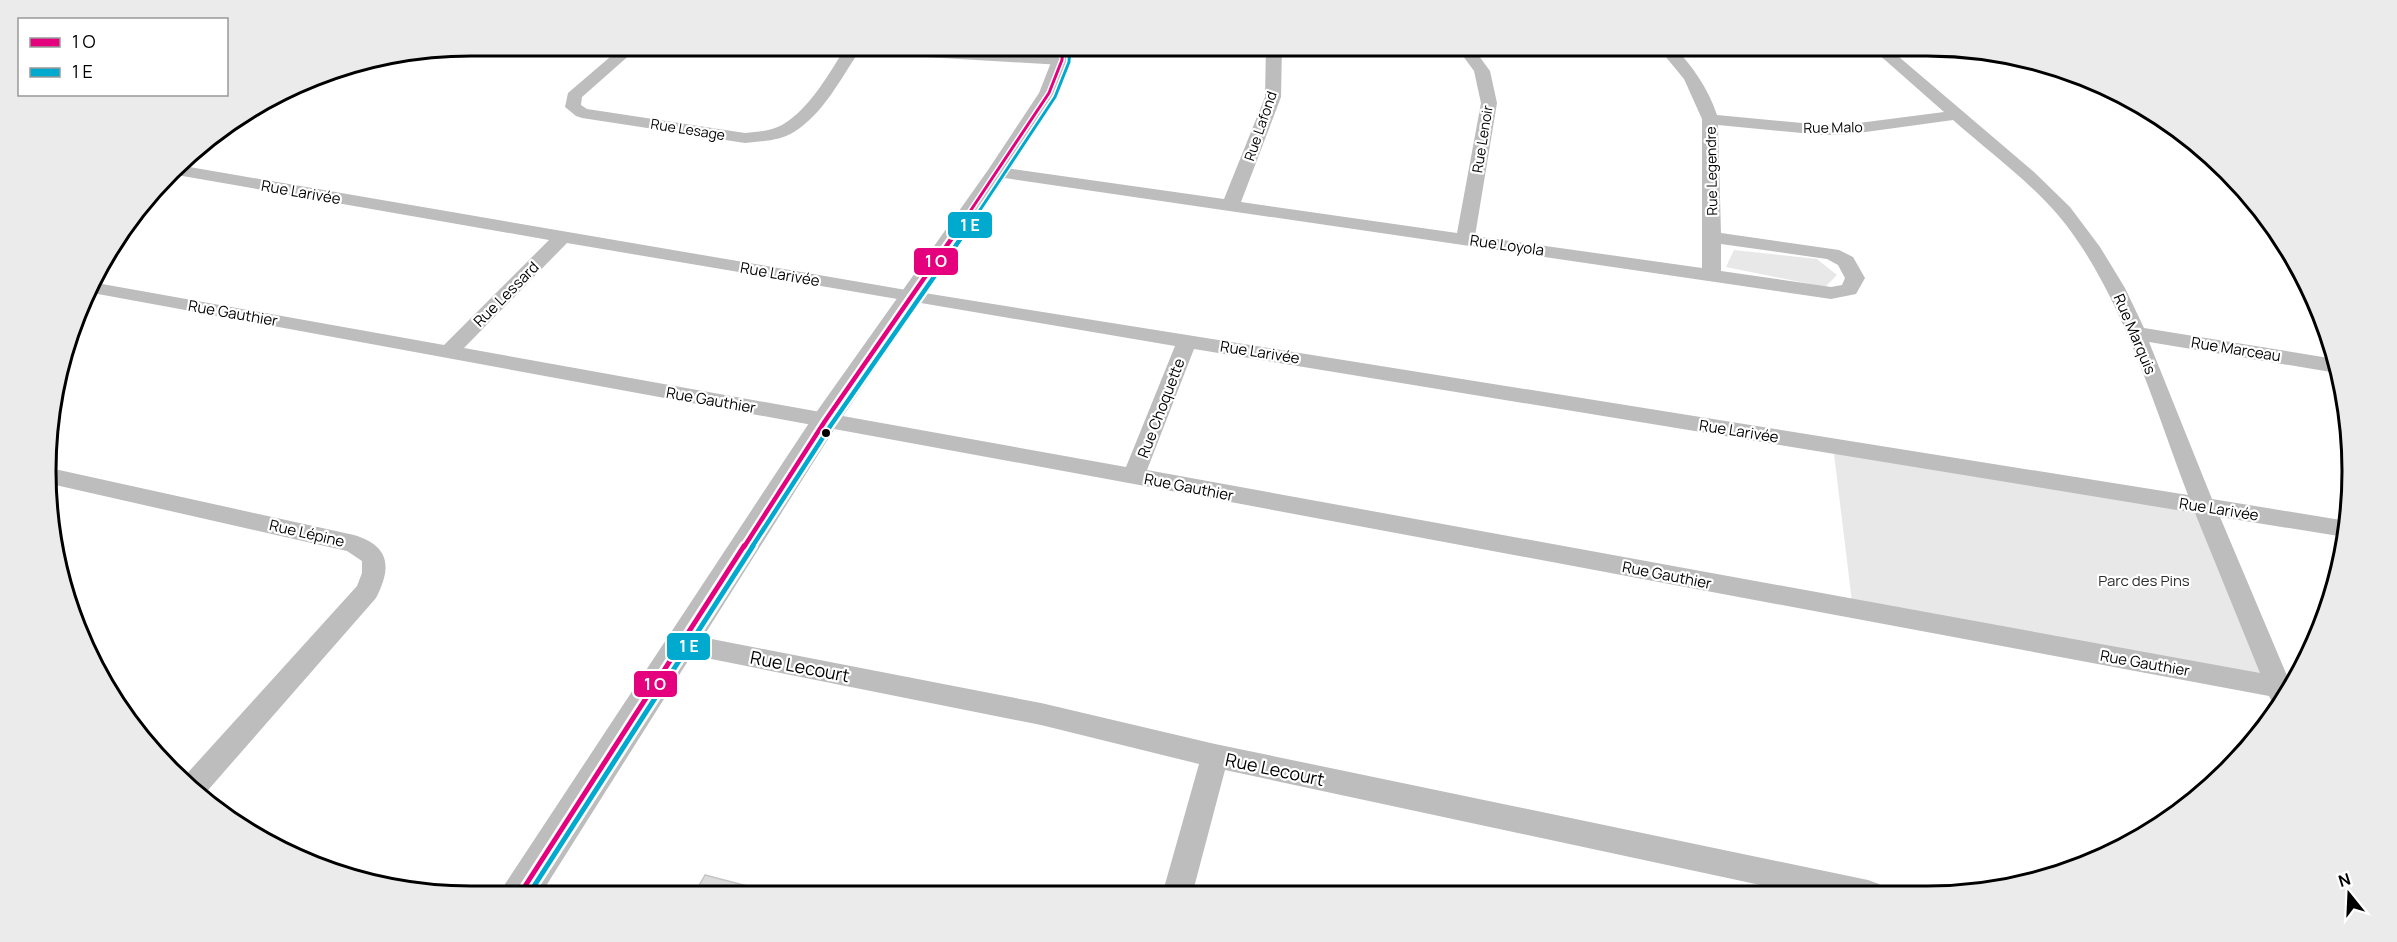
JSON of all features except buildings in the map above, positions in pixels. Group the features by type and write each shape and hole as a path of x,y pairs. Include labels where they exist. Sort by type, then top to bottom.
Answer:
{"street":[{"name":"Rue Lesage","path":"620,56 574,96 573,107 582,113 745,138 772,135 789,128 821,98 848,56"},
{"path":"526,886 825,421 998,172 1049,93 1061,56"},
{"name":"Rue Lafond","path":"1232,205 1273,97 1274,56"},
{"name":"Rue Lenoir","path":"1466,238 1489,103 1482,71 1471,56"},
{"name":"Rue Legendre","path":"1673,56 1692,78 1704,98 1710,119 1712,275"},
{"name":"Rue Marquis","path":"1889,56 2028,176 2064,211 2091,247 2115,288 2136,333 2204,507 2281,686"},
{"name":"Rue Malo","path":"1710,119 1823,130 1851,129 1956,115"},
{"name":"Rue Larivée","path":"183,172 912,297 2338,528"},
{"name":"Rue Loyola","path":"998,172 1466,238 1832,293 1849,290 1855,278 1846,261 1832,254 1713,237"},
{"name":"Rue Lessard","path":"448,353 564,236"},
{"name":"Rue Gauthier","path":"97,289 1134,476 2278,691"},
{"name":"Rue Marceau","path":"2136,333 2327,364"},
{"name":"Rue Choquette","path":"1134,476 1187,340"},
{"name":"Rue Lépine","path":"56,477 354,544 374,557 374,573 367,591 197,783"},
{"name":"Rue Lecourt","path":"681,643 1041,714 1215,756 1830,886"},
{"path":"1179,886 1215,756"}],"green space":[{"path":"1734,250 1817,259 1837,275 1825,287 1726,267"},
{"name":"Parc des Pins","path":"1833,446 2204,507 2279,688 1853,610"}],"transit line":[{"path":"525,886 825,421 998,172 1049,93 1062,56"},
{"path":"534,886 831,425 1004,176 1055,97 1069,56"}]}
